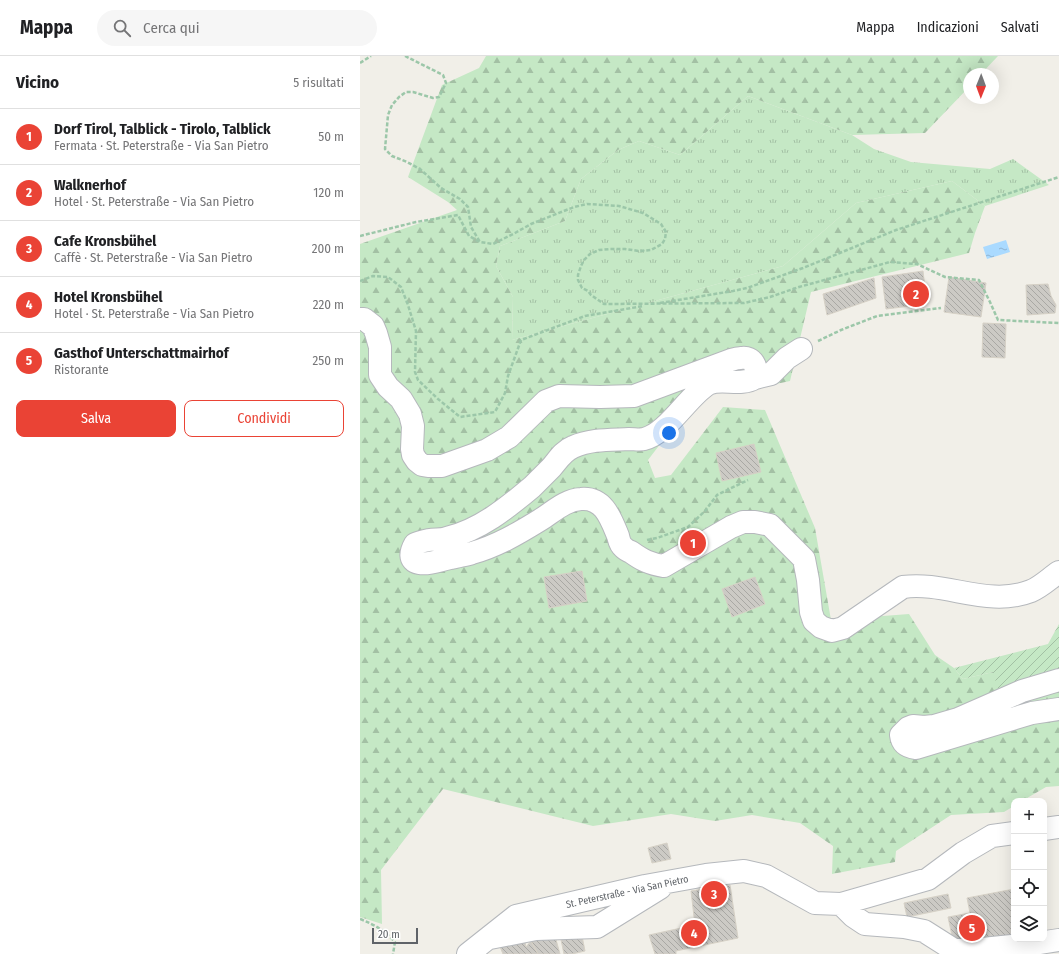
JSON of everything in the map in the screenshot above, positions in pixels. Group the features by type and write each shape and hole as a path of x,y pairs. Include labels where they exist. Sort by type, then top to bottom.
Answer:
{"street":[{"path":"360,319 373,326 376,333 380,347 380,375 388,387 402,399 410,414 413,426 413,455 422,465 428,466 442,466 487,450 509,437 546,401 559,396 634,396 731,360 743,357 751,359 755,364 755,378"},
{"path":"801,349 787,358 771,374 745,382 719,382 710,384 700,390 658,432 644,439 598,440 571,448 562,455 532,486 490,520 446,539 428,540 415,544 412,549 412,560 417,563 432,563 472,554 506,540 541,519 562,504 579,499 590,499 601,506 610,517 622,547 653,565 664,566 731,527 743,522 755,522 770,525 804,559 808,580 811,612 814,621 821,627 832,631 843,628 903,587 914,585 939,587 990,597 1006,597 1020,595 1033,590 1059,572"},
{"path":"1059,680 1022,691 958,719 934,726 913,726 908,728 900,735 904,744 910,748 916,748 1032,712 1059,709"},
{"path":"1047,829 1059,827"},
{"name":"St. Peterstraße - Via San Pietro","path":"468,954 516,916 644,886 706,875 744,871 766,876 815,903 841,904 928,879 963,853 992,836 1011,833"},
{"path":"487,939 536,929 597,927 671,882"},
{"path":"841,904 864,924 904,927 924,931 954,950 973,950 1059,940"}],"path":[{"path":"360,63 371,56"},
{"path":"405,56 443,75 446,83 439,97 433,98 413,92 406,92 399,97 392,105 388,115 385,149 392,156 420,169 441,188 460,199 468,207 471,227 480,242"},
{"path":"360,281 373,276 388,277 401,287 416,331 415,372 418,380 460,418 495,412 505,393 508,376 521,340 585,316 747,288 803,268 896,230 1059,177"},
{"path":"360,236 416,222 458,215 469,236 480,242 493,244 531,224 574,207 587,204 619,206 643,213 661,224 666,232 662,244 651,250 639,252 625,249 599,250 590,254 584,260 578,275 578,280 582,288 604,304 649,305 744,303 770,297 799,286 890,262 917,264 945,277 979,280 998,320 1059,323"},
{"path":"801,349 841,330 877,316 941,308"},
{"path":"619,538 636,542 657,538 688,527 705,511 717,495 748,480"},
{"path":"360,919 374,925 388,934 395,942 393,954"}],"green space":[{"path":"486,56 998,56 987,68 963,68 963,93 925,133 852,135 748,96 680,155 639,141 618,150 581,179 565,221 500,246 496,266 513,297 512,340 783,266 856,203 952,181 985,206 969,253 811,292 790,381 753,389 713,390 674,426 648,460 655,478 671,475 723,407 765,410 815,528 831,620 909,614 935,655 954,668 963,679 993,672 1059,680 1059,786 1046,787 1027,798 1011,798 1011,808 1004,812 951,815 896,851 895,862 832,874 833,846 800,823 752,815 715,821 671,814 593,826 443,789 381,870 382,924 360,917 360,244 457,210 448,202 408,177 442,85 479,68"},
{"path":"748,96 852,135 874,149 911,162 990,169 1013,159 1049,185 985,206 952,181 856,203 783,266 512,340 513,297 496,266 500,246 565,221 581,179 618,150 639,141 680,155"},
{"path":"1059,624 1059,680 1001,700 993,672 963,679 954,668 1048,644"}],"water":[{"path":"1006,240 1010,252 987,259 983,247"}],"building":[{"path":"923,271 927,304 886,309 882,277"},
{"path":"949,277 986,283 981,317 944,312"},
{"path":"874,278 876,298 827,315 823,294"},
{"path":"1048,284 1051,296 1056,305 1055,313 1027,315 1026,285"},
{"path":"983,323 1006,324 1005,358 982,357"},
{"path":"754,444 761,472 722,481 716,453"},
{"path":"582,571 587,601 549,608 544,577"},
{"path":"755,577 765,604 732,617 722,589"},
{"path":"667,843 671,859 652,863 648,848"},
{"path":"730,885 738,938 676,951 676,954 655,954 649,935 695,925 691,891"},
{"path":"1011,890 1011,940 955,950 948,917 970,913 967,898"},
{"path":"948,894 951,908 907,917 904,903"},
{"path":"581,931 585,951 564,954 560,935"},
{"path":"555,936 560,954 538,954 531,941"},
{"path":"524,937 526,947 531,941 538,954 503,954 498,942"}],"place":[{"name":"Walknerhof","path":"916,294"},
{"name":"Dorf Tirol, Talblick - Tirolo, Talblick","path":"693,543"},
{"name":"Cafe Kronsbühel","path":"714,894"},
{"name":"Gasthof Unterschattmairhof","path":"972,928"},
{"name":"Hotel Kronsbühel","path":"694,933"}]}
